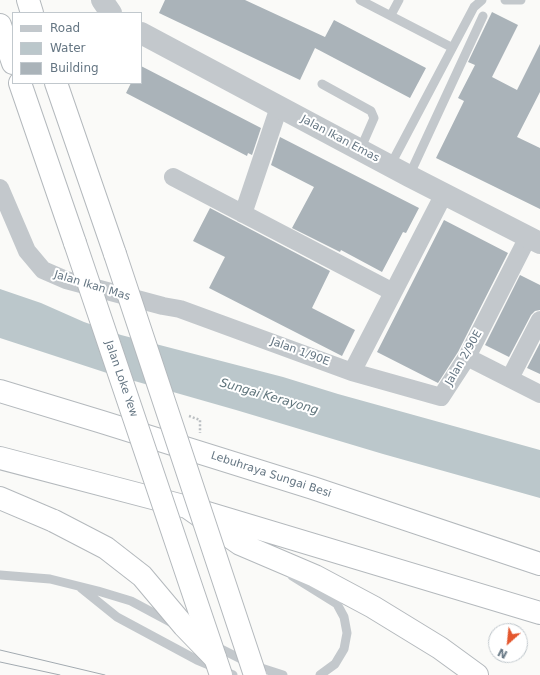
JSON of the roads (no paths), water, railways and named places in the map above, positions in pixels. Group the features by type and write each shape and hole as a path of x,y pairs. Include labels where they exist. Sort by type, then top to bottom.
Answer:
{"highway":[{"path":"28,0 32,12"},
{"path":"0,25 12,60"},
{"name":"Jalan Loke Yew","path":"20,84 218,666"},
{"path":"56,84 115,254 255,675"},
{"name":"Lebuhraya Sungai Besi","path":"0,391 313,488 540,564"},
{"path":"0,458 187,507 540,613"},
{"path":"0,498 54,521 106,548 142,576 218,666"},
{"path":"187,507 240,544 315,576 373,607 440,648 477,675"}],"street":[{"path":"102,0 110,12"},
{"name":"Jalan Ikan Emas","path":"142,34 399,171 534,240"},
{"path":"244,214 279,107"},
{"path":"173,177 393,292"},
{"name":"Jalan Ikan Mas","path":"0,188 27,251 43,270 66,280 163,306"},
{"path":"352,372 444,194"},
{"name":"Jalan 2/90E","path":"352,372 441,397 467,357 534,240"},
{"name":"Jalan 1/90E","path":"163,306 180,309 352,372"},
{"path":"510,378 540,320"},
{"path":"467,357 540,394"}],"lane":[{"path":"360,0 451,47"},
{"path":"391,15 399,0"},
{"path":"399,171 451,47 474,7 482,0"},
{"path":"505,0 521,0"},
{"path":"399,171 483,16"},
{"path":"322,84 371,111 374,118 360,150"},
{"path":"240,544 337,604 344,617 347,633 344,649 335,664 320,675"},
{"path":"0,575 50,579 98,590 131,601 254,666 283,675"},
{"path":"78,586 117,617 197,660 233,675"}],"water":[{"name":"Sungai Kerayong","path":"0,289 41,303 84,322 121,335 283,377 338,394 540,450 540,498 383,454 110,374 0,338"}],"tram line":[{"path":"0,650 105,675"},
{"path":"0,662 60,675"}]}
